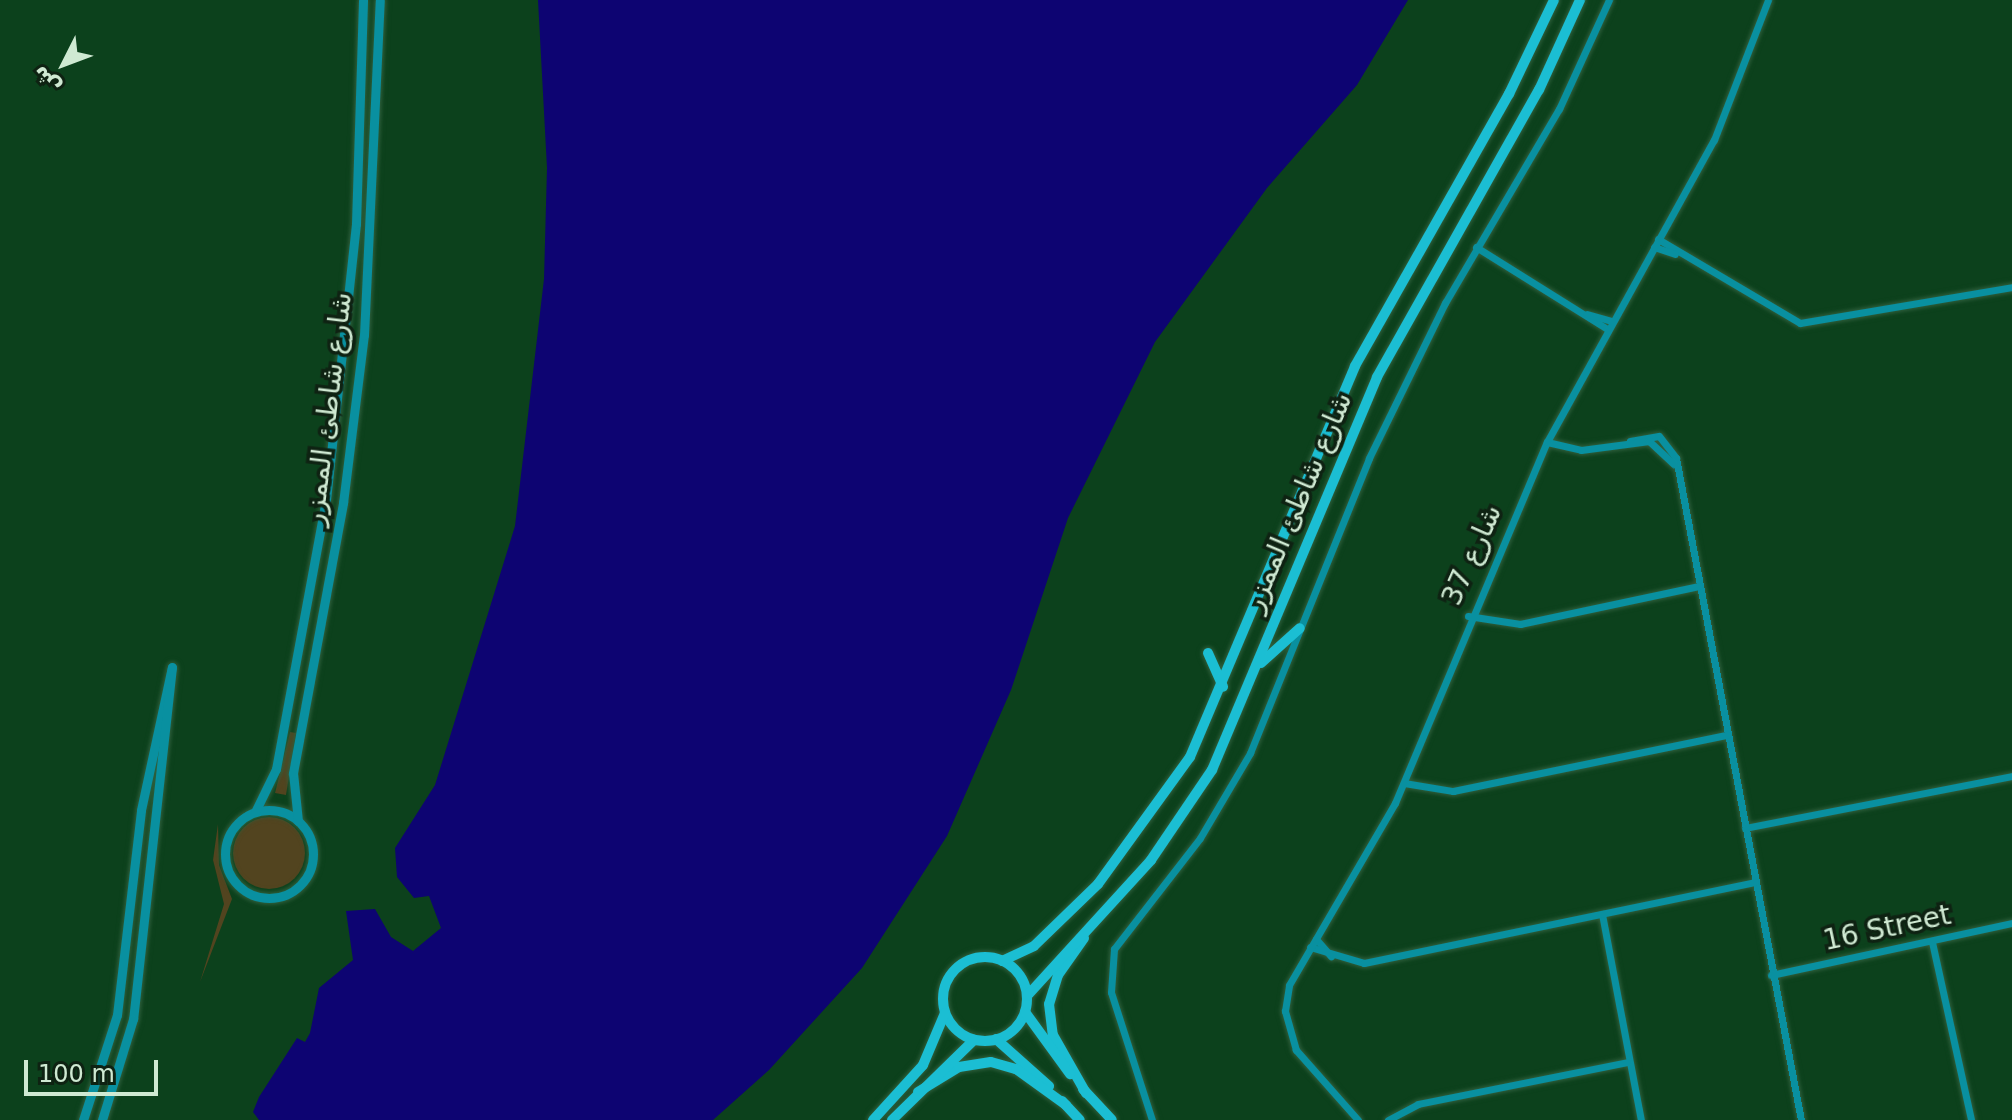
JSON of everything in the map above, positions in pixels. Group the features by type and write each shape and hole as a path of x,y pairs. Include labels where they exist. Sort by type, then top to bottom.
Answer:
{"main road":[{"name":"شارع شاطئ الممزر","path":"1002,961 1052,931 1132,845 1183,769 1223,687 1355,366 1509,94 1554,0"},
{"name":"شارع شاطئ الممزر","path":"1027,996 1096,920 1199,793 1260,664 1371,389 1539,90 1580,0"},
{"path":"1260,664 1300,628"},
{"path":"1208,653 1223,687"},
{"path":"1086,1093 1053,1035 1049,1004 1058,975 1096,920"},
{"path":"873,1120 923,1065 945,1013 945,985 956,968 973,959 1002,961 1027,996 1025,1012 1041,1043 1112,1120"},
{"path":"892,1120 974,1040 996,1039 1025,1012"},
{"path":"945,1013 974,1040"},
{"path":"996,1039 1073,1114"},
{"path":"918,1092 957,1068 991,1062 1016,1069 1073,1114"}],"street":[{"name":"شارع شاطئ الممزر","path":"255,812 276,769 332,454 356,224 363,0"},
{"name":"شارع شاطئ الممزر","path":"298,821 293,773 343,503 364,335 380,0"},
{"path":"1152,1120 1111,992 1111,956 1228,793 1369,458 1474,251 1559,109 1609,0"},
{"name":"شارع 37","path":"1358,1120 1303,1061 1286,1025 1289,985 1406,779 1470,612 1548,438 1731,104 1768,0"},
{"path":"1658,239 1675,254 1783,317 1810,324 2012,287"},
{"path":"1654,247 1675,254"},
{"path":"1474,251 1587,314 1607,329"},
{"path":"1587,314 1611,321"},
{"path":"1548,438 1565,446 1630,441 1650,434 1668,441 1678,478 1801,1120"},
{"path":"1470,612 1487,620 1520,624 1699,586"},
{"path":"83,1120 117,1015 141,810 172,667 159,811 133,1019 102,1120"},
{"path":"1406,779 1423,787 1453,791 1727,735"},
{"path":"1745,828 2012,776"},
{"path":"141,810 152,805 159,811"},
{"path":"278,810 298,821 312,843 311,868 296,889 263,898 238,885 225,852 234,827 255,812 278,810"},
{"path":"1310,947 1331,956 1364,963 1755,882"},
{"path":"1602,914 1641,1120"},
{"name":"16 Street","path":"1771,975 2012,923"},
{"path":"1316,939 1331,956"},
{"path":"1932,942 1971,1120"},
{"path":"1388,1120 1418,1104 1629,1062"}],"shaded area":[{"path":"538,0 1408,0 1357,85 1267,188 1155,342 1068,518 1011,690 947,836 862,968 769,1070 713,1120 259,1120 253,1112 259,1097 297,1038 305,1042 310,1033 319,988 353,960 346,911 375,909 391,937 413,951 441,928 429,896 414,898 397,877 395,848 435,785 515,526 544,279 547,168"},
{"path":"290,732 296,733 286,795 275,793"},
{"path":"276,817 295,827 303,839 303,867 295,879 283,887 262,889 243,879 235,867 233,846 243,827 255,819"},
{"path":"218,824 219,865 232,899 200,982 224,904 213,860"}]}
